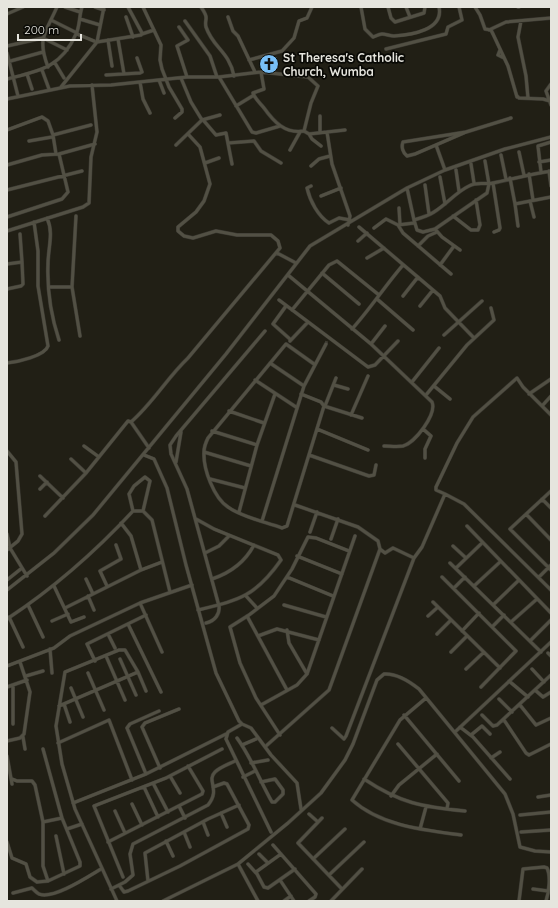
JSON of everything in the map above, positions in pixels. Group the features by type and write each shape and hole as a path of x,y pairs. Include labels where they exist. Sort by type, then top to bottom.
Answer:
{"street":[{"path":"7,14 23,7"},
{"path":"48,67 43,52 43,38 58,7"},
{"path":"65,7 80,12"},
{"path":"7,79 42,70 55,63 67,50 77,33 82,7"},
{"path":"62,87 96,41 104,8 95,7"},
{"path":"128,7 142,34"},
{"path":"143,7 161,45 161,65 166,79 182,109 182,112 175,118"},
{"path":"201,7 208,18 207,29 213,41 232,63 234,76"},
{"path":"249,60 282,51 294,38 299,21 307,18 312,7"},
{"path":"361,7 365,29 373,37 382,34 394,36 423,30 433,26 437,21 439,7"},
{"path":"388,7 391,18 395,22 424,13 425,7"},
{"path":"406,7 410,17"},
{"path":"386,49 446,34 448,27 462,20 459,7"},
{"path":"475,7 480,15 485,29 491,30 500,49 498,55 504,58 508,66 517,97 543,98 550,103"},
{"path":"126,17 134,37"},
{"path":"228,17 233,30 238,36 255,72"},
{"path":"489,30 506,22 551,18"},
{"path":"80,19 100,25"},
{"path":"51,20 96,41 134,37 154,30"},
{"path":"185,21 210,56 218,77 252,132 256,133 280,126"},
{"path":"521,21 518,37 526,76 528,98"},
{"path":"178,27 188,40 177,46 187,77"},
{"path":"7,46 43,38 67,50"},
{"path":"118,39 124,74"},
{"path":"108,40 112,66"},
{"path":"8,62 43,52"},
{"path":"7,53 8,62 18,96"},
{"path":"106,75 141,73 137,58"},
{"path":"55,63 64,78"},
{"path":"42,70 49,89"},
{"path":"7,99 62,87 92,85 111,86 187,77 234,76 255,72 308,77 318,86 311,103 304,131"},
{"path":"236,106 254,95 254,92 264,89 261,72"},
{"path":"28,74 32,89"},
{"path":"181,78 191,102 203,120 216,135 226,133 232,164"},
{"path":"159,80 164,93"},
{"path":"140,82 143,99 150,113"},
{"path":"550,103 546,91 551,84"},
{"path":"7,231 86,206 90,202 91,157 97,132 92,85"},
{"path":"254,95 274,123 291,131 304,131 309,134 320,146"},
{"path":"176,145 203,120 220,115"},
{"path":"320,116 320,132"},
{"path":"7,130 42,117 48,121 68,192 63,198 7,217"},
{"path":"466,132 403,142 403,152 409,156 466,132 511,118"},
{"path":"29,141 91,125"},
{"path":"309,134 345,130"},
{"path":"290,150 300,132"},
{"path":"328,132 330,156 350,214 348,224"},
{"path":"45,516 86,473 127,422 131,422 156,396 175,370 277,253 280,244 275,237 271,235 237,235 216,231 193,238 184,236 178,231 178,227 196,212 207,197 210,184 200,147 188,134"},
{"path":"7,590 27,576 54,553 93,515 226,354 313,243 348,224 407,188 445,170 505,149 551,137"},
{"path":"228,144 254,141 261,151 281,163"},
{"path":"541,172 538,146 551,142"},
{"path":"7,165 28,158 58,154 95,144"},
{"path":"436,145 445,170"},
{"path":"519,152 524,175"},
{"path":"501,155 506,179"},
{"path":"311,166 317,160 330,156"},
{"path":"205,163 220,158"},
{"path":"539,162 551,160"},
{"path":"485,161 500,228 494,232"},
{"path":"471,164 474,183"},
{"path":"456,170 459,191"},
{"path":"374,228 386,219 399,225 414,222 445,204 459,191 474,183 491,184 510,178 550,171 551,186"},
{"path":"7,190 82,172"},
{"path":"529,174 534,217"},
{"path":"440,177 445,204"},
{"path":"510,178 518,226"},
{"path":"418,246 453,216 489,190 491,184"},
{"path":"425,185 429,214"},
{"path":"311,186 307,188 310,199 323,220 329,223 339,218 350,220"},
{"path":"321,196 341,188"},
{"path":"407,188 414,222 420,231 436,230 460,250"},
{"path":"515,204 551,197"},
{"path":"453,216 471,230 478,230 480,225 476,200"},
{"path":"399,208 399,225 403,233 451,274"},
{"path":"74,210 76,215 72,286 80,336"},
{"path":"47,218 51,233 48,261 49,287 53,318 58,340"},
{"path":"7,363 41,354 46,351 48,346 38,286 38,252 34,222"},
{"path":"360,227 440,296 445,308 474,338"},
{"path":"358,241 367,233"},
{"path":"7,289 23,285 20,234"},
{"path":"440,265 454,246"},
{"path":"367,258 384,248"},
{"path":"277,253 296,263"},
{"path":"292,310 329,265 336,261 379,295"},
{"path":"7,264 22,262"},
{"path":"352,329 403,265"},
{"path":"322,273 358,304"},
{"path":"288,275 306,292 371,344 394,368 426,395 434,407 423,429 404,445 384,446"},
{"path":"403,296 418,277"},
{"path":"49,287 72,286"},
{"path":"420,306 433,290"},
{"path":"377,299 412,330"},
{"path":"279,300 308,322 327,341 368,367 375,365 398,341"},
{"path":"444,335 482,301"},
{"path":"286,306 273,324 291,340"},
{"path":"426,395 474,338 494,320 491,308"},
{"path":"308,322 255,380 212,431 206,442 204,452 210,478 222,503 239,512 262,521 285,528 287,526 295,505 324,406 336,378"},
{"path":"371,344 385,326"},
{"path":"206,623 212,622 217,616 219,606 196,519 170,446 265,331"},
{"path":"262,521 296,407 314,364 327,341"},
{"path":"288,345 314,364"},
{"path":"412,382 438,348"},
{"path":"270,363 304,386"},
{"path":"351,415 368,376"},
{"path":"551,415 529,394 517,378 477,412 457,443 436,487 436,490 464,504 551,590"},
{"path":"529,394 551,379"},
{"path":"255,380 296,407"},
{"path":"334,385 348,390"},
{"path":"434,386 450,399"},
{"path":"239,512 257,445 275,394"},
{"path":"301,394 321,402 324,406 362,418"},
{"path":"542,406 551,396"},
{"path":"230,411 264,423"},
{"path":"131,422 149,448"},
{"path":"317,429 368,450"},
{"path":"423,429 431,436 425,449 425,458"},
{"path":"212,431 257,445"},
{"path":"176,462 181,432"},
{"path":"84,446 99,457"},
{"path":"7,451 16,462 22,534 18,541 8,549"},
{"path":"204,452 251,466"},
{"path":"144,455 154,459 163,477 216,673 235,715 242,724 251,728 266,746 271,755 297,783 301,809"},
{"path":"309,456 369,476 374,474 376,465"},
{"path":"71,459 86,473"},
{"path":"40,476 63,498"},
{"path":"133,511 129,494 134,486 145,477 150,481 143,511"},
{"path":"210,478 245,488"},
{"path":"40,489 47,482"},
{"path":"538,577 550,568 510,529 551,492"},
{"path":"332,728 344,739 414,558 422,547 445,494"},
{"path":"542,499 551,508"},
{"path":"266,746 329,690 380,549 379,544 374,538 358,527 295,505"},
{"path":"23,647 8,618 54,586 133,511 143,511 152,520 170,592"},
{"path":"310,532 317,512"},
{"path":"526,514 551,540"},
{"path":"196,519 229,536 278,555 281,560 271,573 246,596 219,606 198,610"},
{"path":"331,539 338,519"},
{"path":"121,523 131,536 142,570"},
{"path":"467,526 500,562 551,613"},
{"path":"7,534 8,549 27,576"},
{"path":"205,553 219,546 229,536"},
{"path":"280,735 260,705 240,663 230,630 232,624 247,616 274,596 287,577 306,539 311,536 349,551"},
{"path":"260,705 287,690 302,680 307,674 355,536"},
{"path":"456,568 482,543"},
{"path":"107,586 100,571 121,559 116,545"},
{"path":"212,579 224,575 236,567 248,555 254,545"},
{"path":"454,546 466,558"},
{"path":"380,549 386,552 393,548 414,558"},
{"path":"297,556 342,574"},
{"path":"65,608 107,586 162,562"},
{"path":"474,586 500,562"},
{"path":"450,563 541,652"},
{"path":"7,580 22,568"},
{"path":"287,577 334,596"},
{"path":"442,578 493,626 516,651 481,687"},
{"path":"454,588 465,578"},
{"path":"86,579 93,594"},
{"path":"493,605 519,580"},
{"path":"7,666 50,649 70,636 140,603 192,585"},
{"path":"54,586 72,622 84,617"},
{"path":"88,596 94,610"},
{"path":"246,596 257,608"},
{"path":"511,622 537,599"},
{"path":"433,602 500,668"},
{"path":"140,603 162,652"},
{"path":"28,605 43,637"},
{"path":"284,605 326,617"},
{"path":"428,616 438,607"},
{"path":"462,630 479,613"},
{"path":"52,621 68,614"},
{"path":"95,661 87,644 146,615"},
{"path":"493,626 504,615"},
{"path":"247,616 287,690"},
{"path":"437,634 451,620"},
{"path":"530,640 551,620"},
{"path":"128,624 161,692"},
{"path":"258,636 277,629 287,630 319,640"},
{"path":"287,630 289,643 307,674"},
{"path":"108,634 115,648"},
{"path":"451,652 467,636"},
{"path":"455,732 551,642"},
{"path":"50,649 52,673"},
{"path":"117,901 101,869 73,803 58,743 56,726 65,672 119,650 125,650 138,672 146,692"},
{"path":"466,670 484,652"},
{"path":"106,656 125,700"},
{"path":"120,659 136,695"},
{"path":"20,662 26,676 30,692 23,737 25,749"},
{"path":"532,669 544,682"},
{"path":"26,676 43,671"},
{"path":"59,706 138,672"},
{"path":"88,673 104,710"},
{"path":"163,901 238,864 288,823 301,809 324,789 345,760 353,744 380,676 388,674 406,680 426,698 455,732 471,754 488,771 505,794 513,814 520,847 535,851 551,852"},
{"path":"482,715 494,726 504,720 551,675"},
{"path":"7,687 27,680"},
{"path":"509,681 528,697"},
{"path":"12,685 13,724"},
{"path":"71,688 83,717"},
{"path":"535,690 543,697 551,692"},
{"path":"426,698 404,715 352,799 353,802 379,817 420,829 461,835"},
{"path":"500,699 512,712"},
{"path":"64,704 70,722"},
{"path":"520,704 536,725 551,718"},
{"path":"160,768 142,727 145,723 179,709"},
{"path":"146,774 127,728 130,724 159,711"},
{"path":"404,715 459,781"},
{"path":"58,743 109,720 132,780"},
{"path":"504,720 526,753 529,754 551,744"},
{"path":"73,803 160,768 226,734 242,724"},
{"path":"471,735 482,726 490,734"},
{"path":"460,727 471,735 510,779"},
{"path":"226,734 226,741 235,761 271,832"},
{"path":"7,741 23,737"},
{"path":"237,738 242,744 255,771 261,782 273,803 283,794 283,790 275,779 261,782"},
{"path":"242,744 256,739"},
{"path":"398,744 448,803 447,809"},
{"path":"7,842 12,858 26,864 28,873 33,880 37,882 48,881 77,868 80,862 62,818 43,749"},
{"path":"123,877 94,806 170,776 222,749"},
{"path":"491,758 500,752"},
{"path":"391,796 399,785 437,754"},
{"path":"7,756 12,784"},
{"path":"251,763 268,760"},
{"path":"111,889 133,875 130,854 133,844 208,805 213,799 215,793 212,779 215,772 235,761"},
{"path":"108,842 203,793 188,766"},
{"path":"243,777 255,771"},
{"path":"170,776 180,793"},
{"path":"12,779 16,781 32,781 35,784 43,822 43,866 48,881"},
{"path":"364,779 391,796 426,807 465,811"},
{"path":"7,788 16,781"},
{"path":"153,783 168,812"},
{"path":"119,885 124,892 248,829 249,825 227,784 224,783 213,787"},
{"path":"144,787 158,817"},
{"path":"538,797 551,795"},
{"path":"132,804 142,825"},
{"path":"148,881 145,853 203,822 239,805"},
{"path":"179,806 185,818"},
{"path":"420,829 426,807"},
{"path":"115,811 125,834"},
{"path":"520,815 551,812"},
{"path":"221,813 227,827"},
{"path":"309,814 318,822"},
{"path":"43,822 62,818"},
{"path":"322,818 298,842 341,888"},
{"path":"203,822 208,835"},
{"path":"67,829 82,824"},
{"path":"313,858 345,829"},
{"path":"521,832 551,830"},
{"path":"184,832 190,848"},
{"path":"56,836 64,874"},
{"path":"166,841 173,856"},
{"path":"329,875 364,842"},
{"path":"273,844 316,894 315,897 309,901"},
{"path":"260,854 268,863"},
{"path":"256,873 281,854"},
{"path":"238,864 258,901"},
{"path":"248,864 266,888 295,869"},
{"path":"519,901 522,870 525,868 547,868 549,877 546,901"},
{"path":"32,888 39,894 49,895 59,892 101,869"},
{"path":"331,901 341,888 362,869"},
{"path":"32,888 33,880"},
{"path":"280,880 294,901"},
{"path":"13,893 32,888"},
{"path":"533,889 548,891"},
{"path":"284,901 291,896"},
{"path":"170,897 173,901"}],"tunnel":[{"path":"326,344 327,340"}],"place":[{"name":"St Theresa's Catholic Church, Wumba","path":"269,64"}]}
